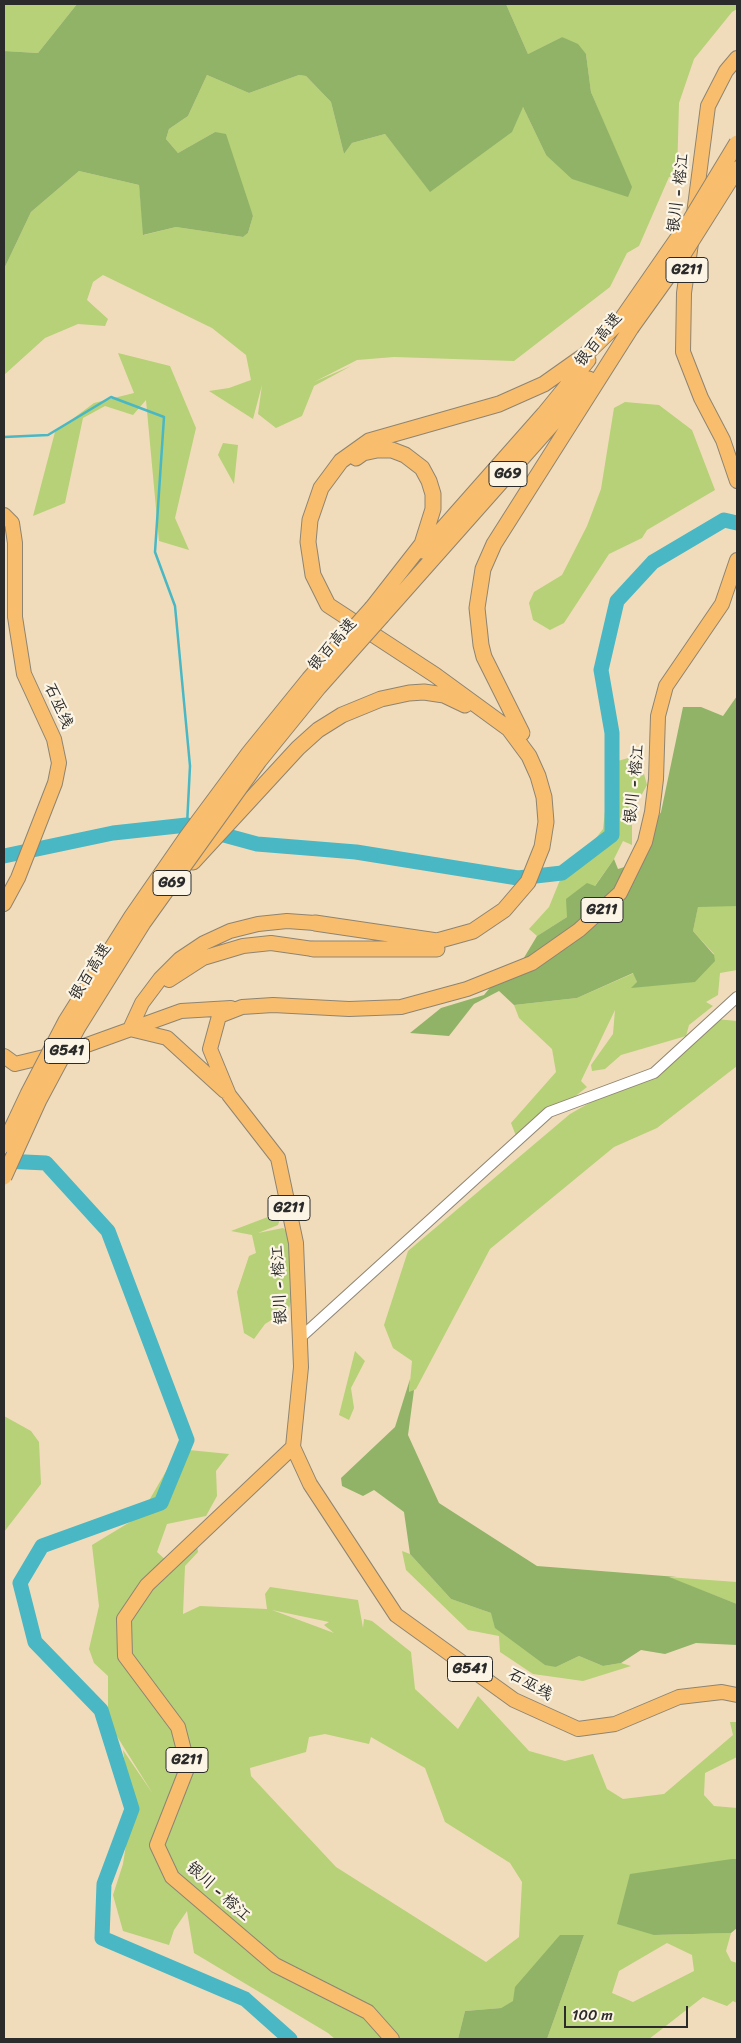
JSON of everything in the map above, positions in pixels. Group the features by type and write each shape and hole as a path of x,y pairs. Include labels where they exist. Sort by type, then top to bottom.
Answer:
{"highway":[{"name":"银川 - 榕江","path":"737,58 726,71 708,106 684,293 683,352 701,398 723,440 737,481"},
{"name":"银百高速","path":"626,324 737,143"},
{"name":"银百高速","path":"4,1177 39,1100 78,1027 120,957 259,761 377,612 544,414 626,324 679,261 737,169"},
{"path":"548,835 546,810 538,776 523,746 500,722 435,675 328,605 317,586 310,564 308,531 313,509 321,488 334,469 359,447 379,437 498,404 529,391 558,375 626,324"},
{"path":"130,1028 143,1007 160,988 180,971 203,958 229,949 257,944 286,944 314,949 437,949 476,938 499,924 524,894 546,861 553,809 549,784 541,762 522,733 484,657 477,608 483,569 494,544 626,324"},
{"path":"377,612 422,544 433,502 429,481 417,463 405,455 384,450 363,453 355,459 333,482 323,501 317,521 315,542 317,563 324,583 333,600 439,669 505,716 522,733"},
{"name":"石巫线","path":"4,515 12,523 15,543 15,617 24,674 54,739 59,763 55,783 18,878 4,904"},
{"name":"银川 - 榕江","path":"392,2039 368,2012 275,1965 172,1877 157,1845 188,1766 178,1727 125,1656 124,1619 147,1585 292,1447 301,1367 296,1243 278,1158 229,1095 210,1049 219,1016 242,1007 273,1005 349,1008 401,1007 466,989 532,963 579,930 620,893 645,842 652,812 656,779 658,716 666,686 722,604 737,560"},
{"name":"银百高速","path":"4,1145 66,1021 132,916 186,838 249,753 315,672 377,612"},
{"path":"167,890 308,739 330,722 354,708 388,697 424,692 444,695 500,722"},
{"path":"130,1028 142,1003 180,959 204,943 230,931 258,924 287,921 437,941 461,936 484,925 524,894"},
{"path":"130,1028 181,1011 242,1007"},
{"path":"130,1028 167,1038 229,1095"},
{"name":"G541","path":"4,1056 15,1064 73,1050 130,1028"},
{"name":"石巫线","path":"292,1447 310,1484 396,1615 514,1700 578,1730 615,1724 679,1697 722,1692 737,1695"}],"street":[{"path":"300,1338 549,1112 654,1073 737,997"}],"green space":[{"path":"4,4 77,4 38,53 4,51"},
{"path":"77,4 506,4 528,54 562,37 578,44 586,54 591,92 632,187 628,197 572,179 546,155 523,107 512,132 430,192 385,134 352,143 344,154 331,102 306,76 299,75 249,93 207,75 188,116 169,129 166,139 178,153 215,132 226,134 253,216 248,233 243,237 176,227 143,235 139,185 79,171 31,212 4,269 4,51 38,53"},
{"path":"506,4 737,4 737,9 732,12 694,59 679,103 677,175 669,177 639,246 627,253 610,287 514,361 394,357 357,360 314,382 351,366 314,386 302,416 276,428 258,414 262,385 253,419 209,391 229,388 251,380 246,355 212,328 103,275 93,282 87,300 108,319 105,326 78,324 45,338 4,375 4,269 31,212 79,171 139,185 144,235 176,227 243,237 248,233 253,216 215,132 178,153 166,139 169,129 188,116 207,75 249,93 299,75 306,76 331,102 344,154 352,143 385,134 430,191 523,107 546,155 631,187 591,92 586,54 562,37 528,54"},
{"path":"118,353 170,366 196,428 175,518 189,550 159,541 146,400 133,415 105,406 83,418 65,503 33,516 55,432 94,403 134,393"},
{"path":"625,402 659,405 692,430 715,490 647,530 642,538 609,554 564,623 550,630 533,620 529,603 534,592 562,575 587,526 601,489 614,408"},
{"path":"223,443 238,445 234,484 218,455"},
{"path":"737,696 737,906 698,907 693,931 714,955 715,961 695,982 631,988 637,982 633,973 577,998 514,1005 499,991 474,1004 449,1036 410,1033 441,1008 484,995 494,983 513,976 537,936 567,917 566,899 587,883 595,886 614,859 618,869 631,865 661,812 683,707 701,707 723,716"},
{"path":"639,755 647,785 632,812 632,845 623,841 614,859 594,887 567,917 537,936 529,929 549,907 569,858 585,852 603,829 609,776 617,767 614,762"},
{"path":"698,906 737,906 737,970 720,973 718,995 706,1002 713,1006 689,1025 686,1036 621,1055 605,1069 592,1071 591,1065 613,1034 615,1010 581,1081 587,1087 518,1141 511,1123 556,1072 552,1049 519,1018 514,1005 577,998 634,973 637,982 714,954 693,931"},
{"path":"716,1019 737,1021 737,1066 657,1128 614,1147 490,1249 416,1389 409,1393 412,1361 393,1348 384,1325 408,1251 570,1114 695,1043"},
{"path":"273,1215 280,1219 278,1225 258,1233 283,1228 289,1233 292,1297 289,1309 265,1324 254,1339 244,1333 237,1292 249,1256 256,1253 252,1235 231,1231"},
{"path":"355,1351 365,1361 351,1388 354,1408 349,1420 339,1415"},
{"path":"410,1379 409,1392 414,1390 408,1435 439,1503 537,1566 677,1577 669,1577 737,1604 737,1645 696,1643 665,1654 641,1650 621,1663 603,1666 579,1656 556,1667 545,1665 495,1628 491,1613 451,1599 410,1554 404,1512 374,1490 363,1496 342,1486 341,1478 395,1427"},
{"path":"4,1416 31,1431 39,1442 41,1484 4,1532"},
{"path":"179,1449 229,1454 216,1471 217,1496 206,1516 167,1524 157,1552 171,1565 197,1545 198,1552 185,1566 183,1614 200,1606 267,1609 265,1594 270,1587 358,1600 363,1628 364,1619 372,1621 411,1652 415,1689 458,1729 478,1696 529,1751 565,1761 593,1754 607,1789 623,1799 664,1794 733,1735 730,1722 737,1722 737,1757 705,1773 704,1795 714,1806 737,1808 737,1859 732,1859 654,1935 731,1933 726,1951 731,1961 737,1963 737,2003 733,2001 727,2006 703,1997 649,2039 547,2039 584,1935 514,2001 501,2008 465,2011 458,2039 335,2039 194,1953 187,1911 174,1930 169,1945 123,1931 113,1895 123,1864 131,1812 123,1750 153,1794 108,1722 108,1676 94,1663 89,1649 99,1606 92,1545 140,1516","holes":["272,1610 329,1622 324,1625 334,1633","325,1734 369,1744 371,1737 425,1768 445,1822 510,1863 522,1882 519,1937 486,1962 336,1867 251,1776 250,1768 306,1752 309,1737","667,1943 692,1955 694,1971 633,2002 612,1993 619,1971"]},
{"path":"402,1551 410,1554 451,1599 491,1613 556,1667 579,1656 603,1666 621,1663 631,1666 583,1681 533,1674 500,1652 499,1636 468,1630 406,1570"},
{"path":"667,1577 737,1582 737,1604"},
{"path":"737,1859 737,1928 731,1933 654,1935 617,1924 630,1874"},
{"path":"560,1935 584,1935 547,2039 458,2039 465,2011 501,2008 513,2001 515,1987"}],"waterway":[{"path":"4,437 48,435 111,397 164,417 155,552 175,606 190,766 187,825"},
{"path":"4,856 113,833 187,825 257,844 356,852 518,878 562,873 612,835 612,733 601,670 617,601 653,562 724,520 737,523"},
{"path":"4,1161 46,1163 108,1231 187,1440 161,1503 42,1546 20,1583 35,1642 101,1710 132,1809 104,1884 102,1938 245,1999 290,2039"}]}
